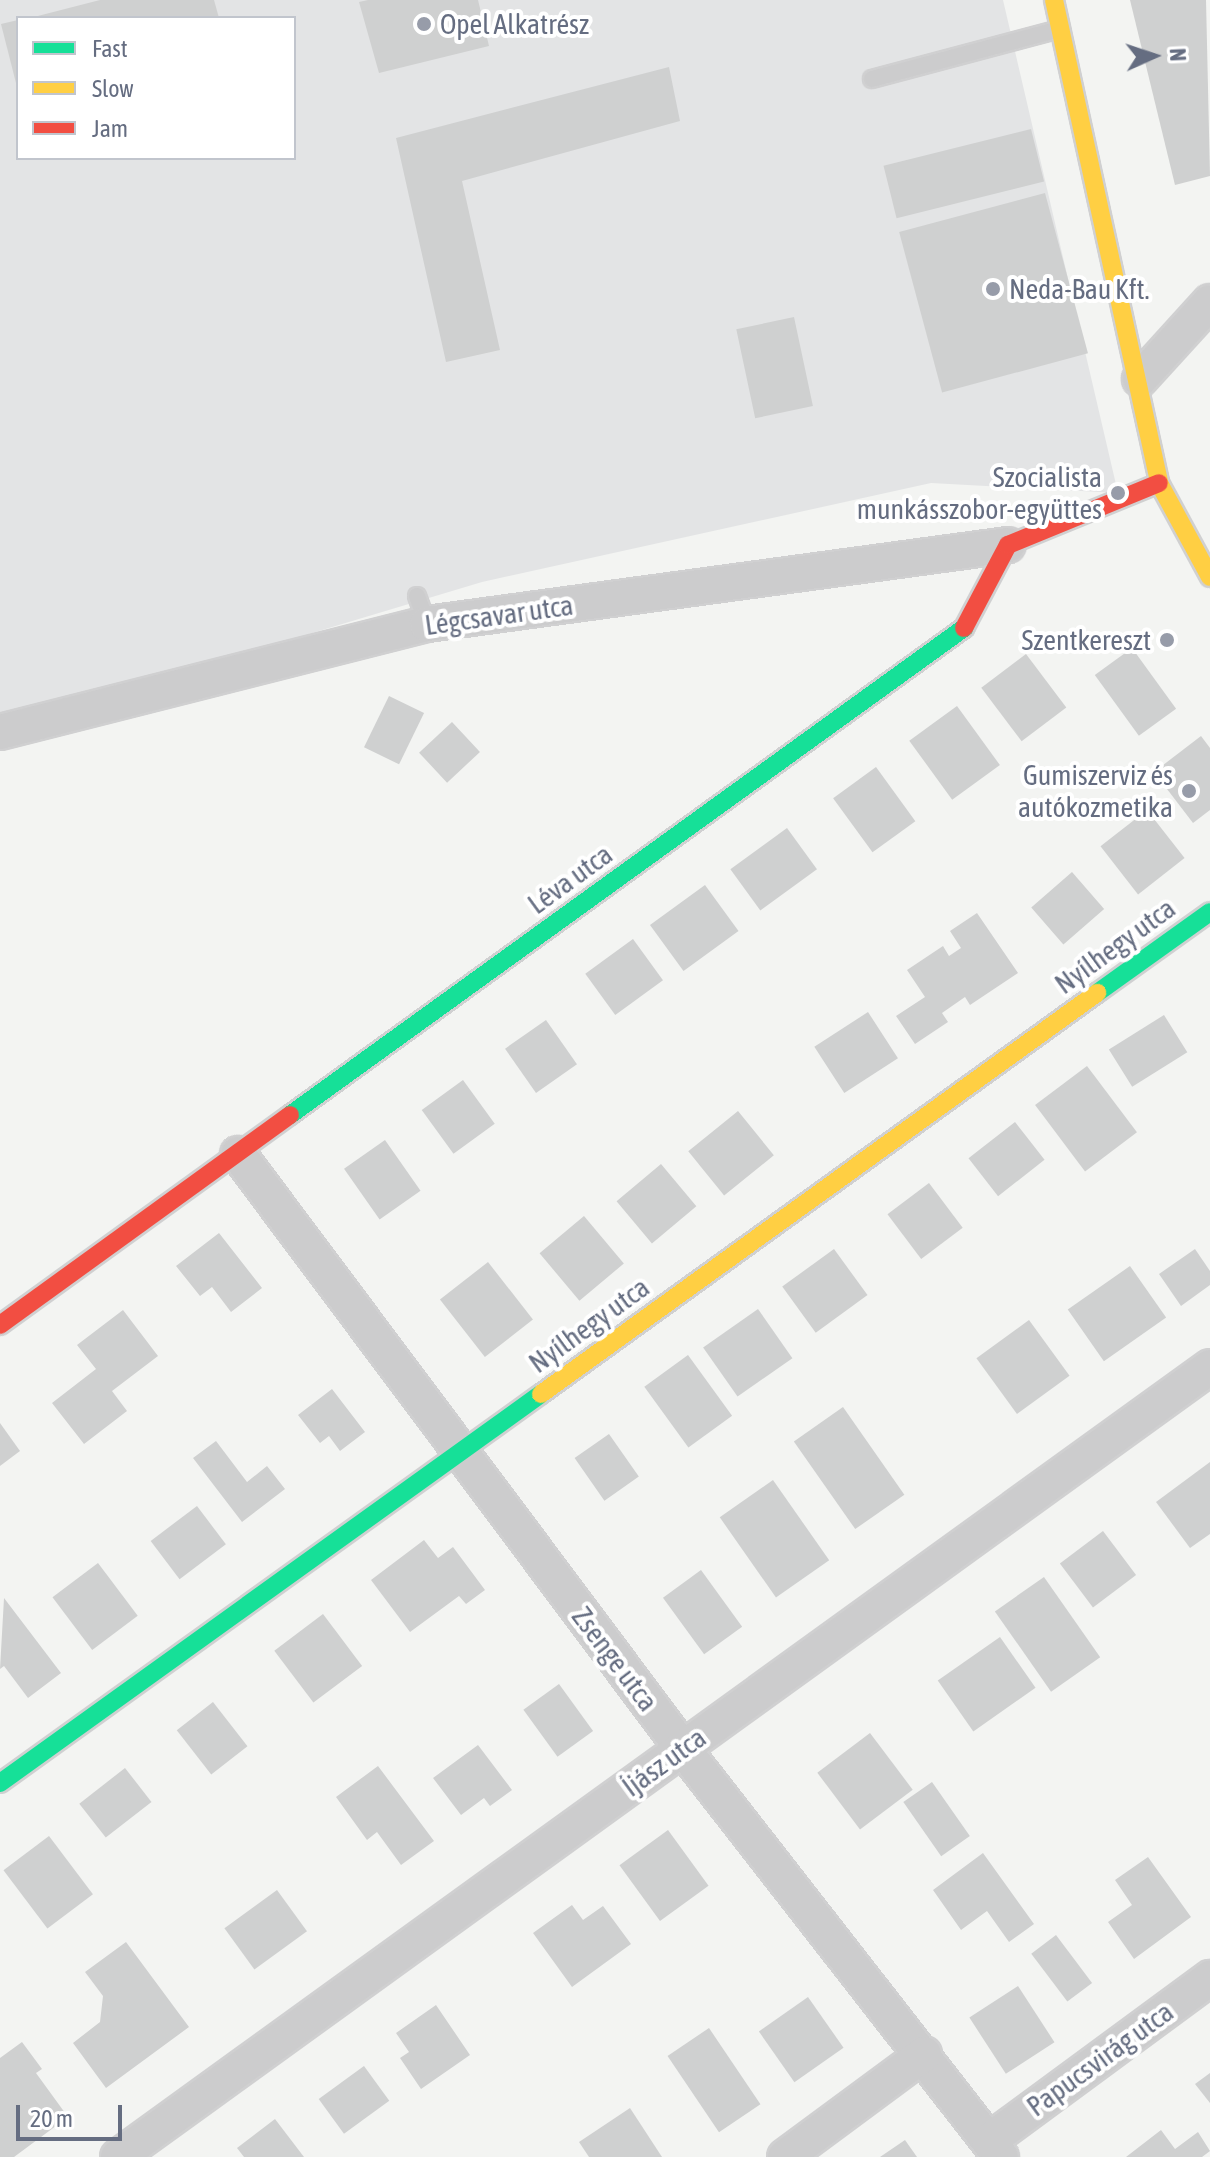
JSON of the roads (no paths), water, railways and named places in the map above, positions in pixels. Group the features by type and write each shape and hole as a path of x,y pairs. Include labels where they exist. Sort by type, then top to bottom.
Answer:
{"street":[{"path":"1054,0 1140,379 1159,483 1210,577"},
{"path":"1140,379 1210,302"},
{"path":"1008,545 1159,483"},
{"name":"Légcsavar utca","path":"0,732 422,610 1008,545"},
{"name":"Léva utca","path":"0,1325 964,628 1008,545"},
{"name":"Nyílhegy utca","path":"0,1783 1210,912"},
{"name":"Zsenge utca","path":"238,1154 683,1749 924,2054 995,2149"},
{"name":"Íjász utca","path":"118,2157 1210,1367"},
{"name":"Papucsvirág utca","path":"995,2149 1210,1978"},
{"path":"785,2157 924,2054"}],"lane":[{"path":"872,79 1061,29"}],"place":[{"name":"Opel Alkatrész","path":"424,24"},
{"name":"Neda-Bau Kft.","path":"993,289"},
{"name":"Szocialista munkásszobor-együttes","path":"1118,493"},
{"name":"Szentkereszt","path":"1167,640"},
{"name":"Gumiszerviz és autókozmetika","path":"1189,791"}]}
